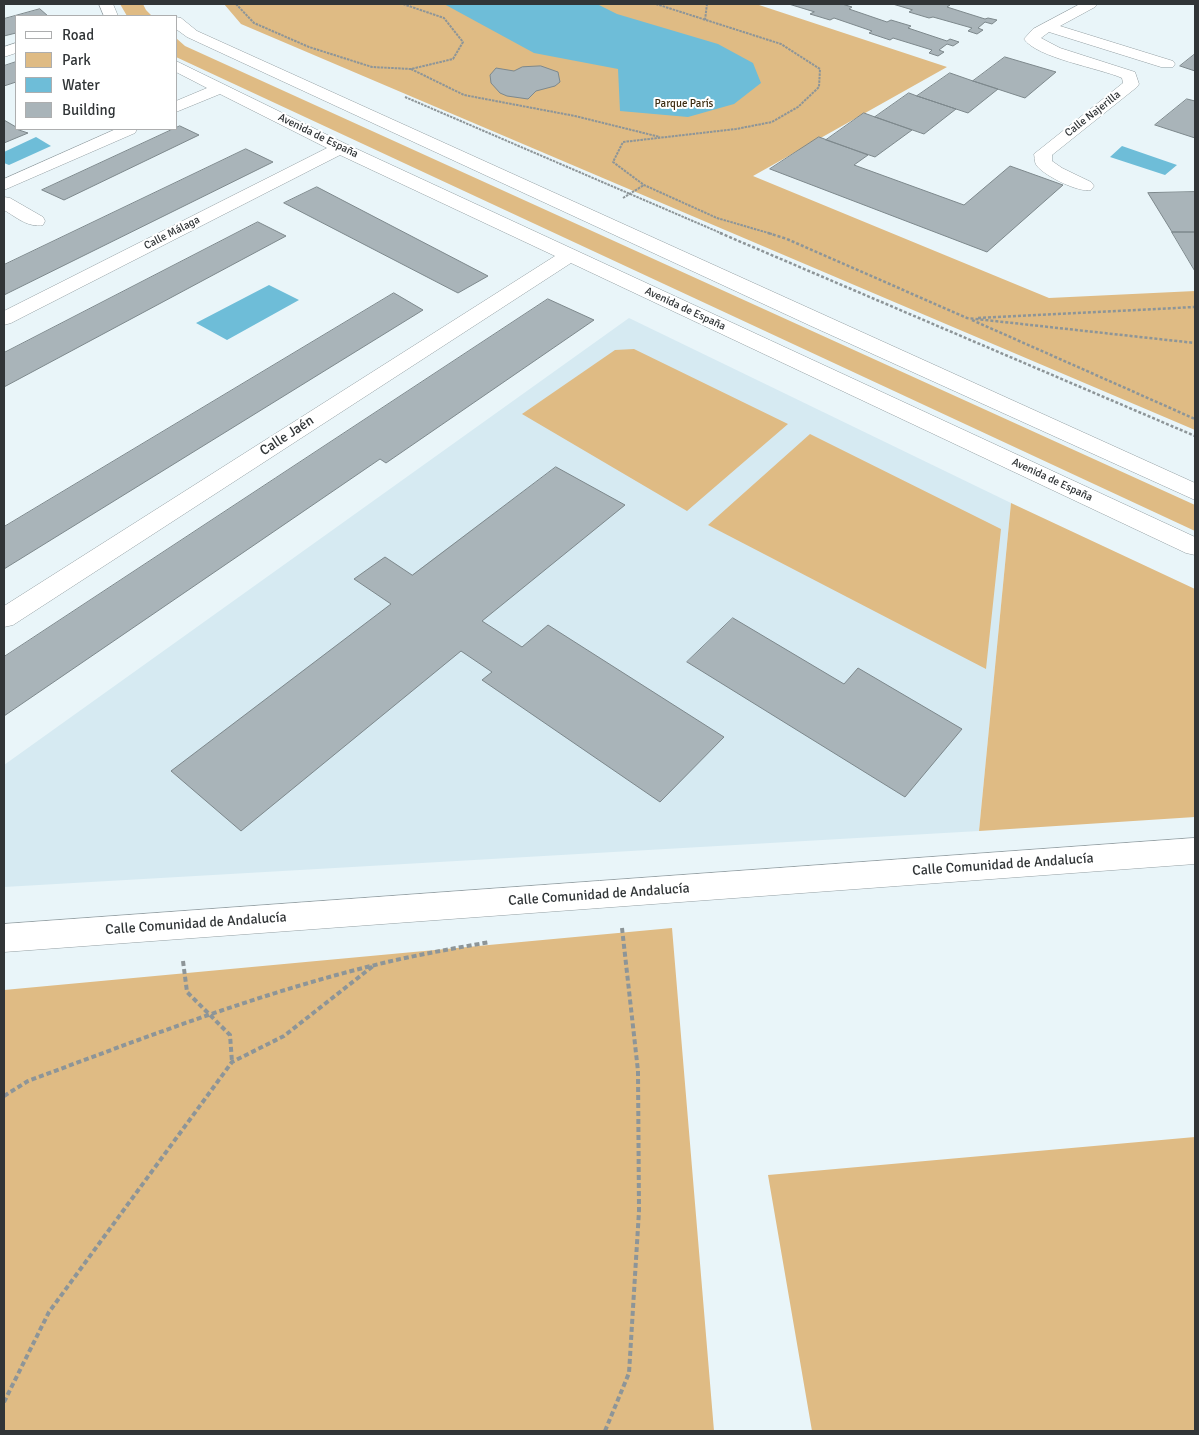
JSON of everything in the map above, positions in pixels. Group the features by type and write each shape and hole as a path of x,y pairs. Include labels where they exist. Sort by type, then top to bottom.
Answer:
{"street":[{"path":"1046,27 1090,4"},
{"path":"178,21 192,34 389,126 1195,492"},
{"path":"1046,27 1167,64"},
{"name":"Calle Najerilla","path":"1046,27 1032,39 1043,47 1116,69 1129,75 1132,84 1043,154 1044,163 1056,172 1085,186"},
{"name":"Avenida de España","path":"178,67 340,148 1195,547"},
{"path":"178,106 220,88"},
{"path":"4,185 127,130"},
{"name":"Calle Málaga","path":"4,319 340,148"},
{"path":"4,202 36,221"},
{"name":"Calle Jaén","path":"4,618 570,255"},
{"name":"Calle Comunidad de Andalucía","path":"4,938 1195,851"}],"path":[{"path":"236,4 254,23 308,46 372,67 411,69 453,59 463,42 444,18 403,4"},
{"path":"656,4 781,44 820,68 819,87 798,107 772,122 736,129 623,142 613,162 644,185 717,218 787,239 1195,419"},
{"path":"705,20 707,4"},
{"path":"411,69 464,95 575,116 663,138"},
{"path":"404,96 993,351 1195,436"},
{"path":"967,318 1195,307"},
{"path":"967,318 1195,343"},
{"path":"605,1431 629,1373 639,1211 638,1071 618,893"},
{"path":"179,925 187,992 230,1035 232,1062"},
{"path":"612,928 622,927"},
{"path":"4,1096 28,1082 234,1005 376,964 436,949 492,941"},
{"path":"4,1402 49,1312 232,1062 284,1036 376,964"}],"shaded area":[{"path":"629,318 1011,503 979,831 4,887 4,765"}],"green space":[{"path":"120,4 143,4 151,15 126,15"},
{"name":"Parque París","path":"224,4 756,4 947,67 753,176 1049,298 1195,291 1195,430 241,24"},
{"path":"178,40 185,46 1195,505 1195,531 178,58"},
{"path":"634,349 788,424 687,511 522,414 615,350"},
{"path":"810,434 1001,529 986,669 708,525"},
{"path":"1011,503 1195,589 1195,817 979,831"},
{"path":"672,928 714,1431 4,1431 4,990"},
{"path":"1195,1137 1195,1431 812,1431 768,1175"}],"water":[{"path":"444,4 597,4 617,14 718,44 753,63 761,83 734,104 688,117 620,111 618,69 534,53"},
{"path":"36,137 51,146 9,165 4,163 4,152"},
{"path":"1122,146 1177,165 1165,175 1110,157"},
{"path":"269,285 299,300 227,340 196,323"}],"building":[{"path":"789,4 842,4 852,7 849,9 887,22 891,20 911,26 908,28 947,41 950,39 959,42 953,46 947,44 939,50 944,52 938,56 929,53 932,50 893,38 890,40 869,33 872,31 834,18 830,20 810,14 814,12"},
{"path":"893,4 944,4 950,5 947,7 985,19 997,20 992,24 985,22 978,28 983,30 977,34 968,31 972,28 909,12 912,10"},
{"path":"40,9 47,15 18,15"},
{"path":"15,16 15,33 4,36 4,19"},
{"path":"1195,54 1195,71 1180,66"},
{"path":"1005,57 1056,72 1025,98 973,81"},
{"path":"15,62 15,82 4,86 4,66"},
{"path":"541,66 558,72 560,82 555,86 536,91 528,99 500,93 491,83 490,75 496,68 514,71 522,67"},
{"path":"950,73 998,89 968,113 917,96"},
{"path":"909,93 956,109 924,134 875,117"},
{"path":"1187,99 1195,101 1195,138 1155,125"},
{"path":"864,113 912,130 875,157 826,140"},
{"path":"4,120 15,126 15,130 28,133 4,143"},
{"path":"180,126 199,135 64,200 42,190 171,130 178,130"},
{"path":"819,137 868,155 854,165 964,205 1010,166 1063,185 987,252 770,169"},
{"path":"246,149 273,162 4,295 4,265"},
{"path":"317,187 488,276 458,293 284,203"},
{"path":"1195,192 1195,232 1172,232 1148,193"},
{"path":"258,222 286,236 4,387 4,353"},
{"path":"1172,232 1195,232 1195,271"},
{"path":"394,293 423,310 4,569 4,527"},
{"path":"548,299 594,320 386,463 380,459 4,716 4,657"},
{"path":"556,467 625,505 482,621 522,647 548,625 724,737 660,802 482,680 492,672 461,651 241,831 171,771 391,604 354,579 385,557 412,575"},
{"path":"733,618 844,684 858,668 962,729 905,797 687,662"}]}
